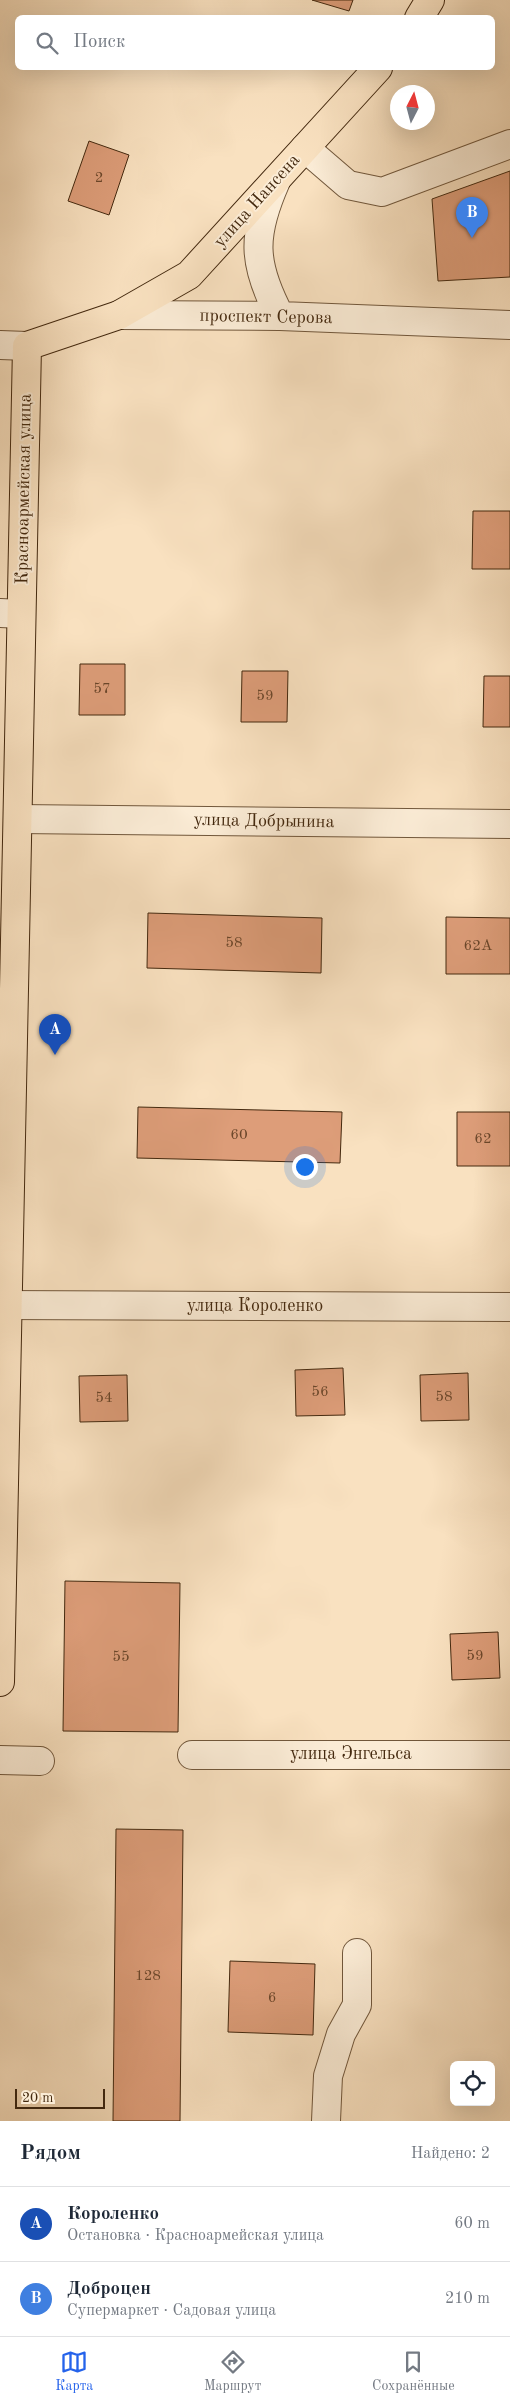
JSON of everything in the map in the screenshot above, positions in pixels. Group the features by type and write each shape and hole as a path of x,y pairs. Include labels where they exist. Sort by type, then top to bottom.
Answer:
{"main road":[{"path":"421,15 430,0"},
{"name":"улица Нансена","path":"119,316 189,275 376,70"},
{"name":"проспект Серова","path":"27,346 119,316"},
{"name":"Красноармейская улица","path":"0,1682 3,1305 18,819 10,614 27,346"}],"street":[{"path":"305,148 348,185 382,192 510,144"},
{"path":"276,181 262,212 258,238 260,268 266,289 280,316"},
{"name":"проспект Серова","path":"119,316 280,316 510,324"},
{"path":"0,345 27,346"},
{"name":"улица Добрынина","path":"18,819 510,824"},
{"name":"улица Короленко","path":"3,1305 510,1307"},
{"name":"улица Энгельса","path":"192,1755 510,1755"},
{"path":"0,1760 40,1761"},
{"path":"326,2121 328,2076 341,2034 357,2005 357,1954"}],"building":[{"path":"312,0 353,0 349,11"},
{"path":"89,141 129,155 109,215 68,201"},
{"path":"510,171 510,277 438,281 432,199"},
{"path":"473,511 510,511 510,569 472,569"},
{"path":"80,664 125,664 125,715 79,715"},
{"path":"242,671 288,671 287,722 241,722"},
{"path":"484,676 510,676 510,727 483,727"},
{"path":"148,913 322,918 321,973 147,968"},
{"path":"446,917 510,918 510,974 446,974"},
{"path":"138,1107 342,1112 340,1163 137,1158"},
{"path":"457,1112 510,1112 510,1166 457,1166"},
{"path":"343,1368 345,1415 296,1416 295,1370"},
{"path":"468,1373 469,1420 421,1421 420,1375"},
{"path":"127,1375 128,1421 80,1422 79,1376"},
{"path":"65,1581 180,1583 178,1732 63,1731"},
{"path":"498,1632 500,1678 452,1680 450,1634"},
{"path":"116,1829 183,1830 180,2121 113,2121"},
{"path":"230,1961 315,1964 313,2035 228,2032"}],"place":[{"name":"Доброцен","path":"472,238"},
{"name":"Короленко","path":"55,1055"}]}
